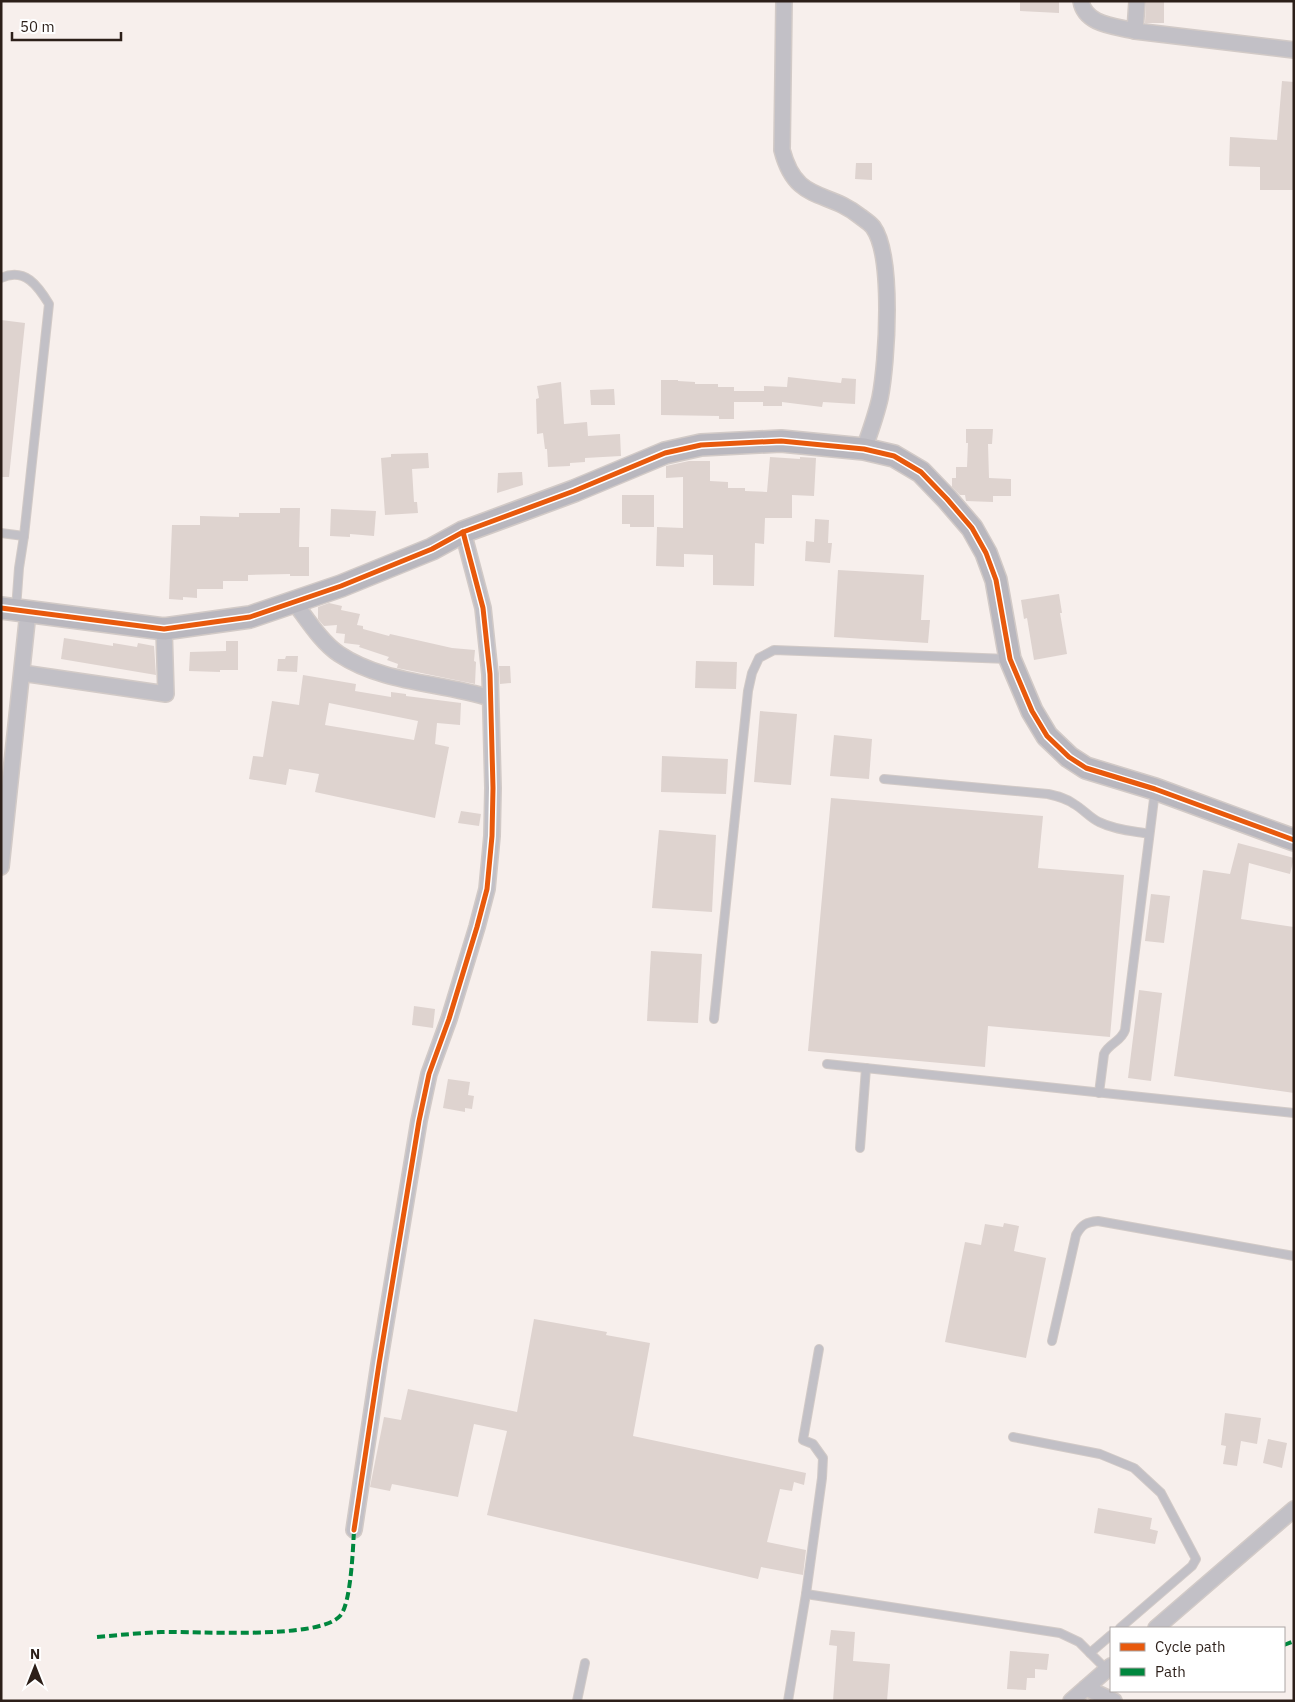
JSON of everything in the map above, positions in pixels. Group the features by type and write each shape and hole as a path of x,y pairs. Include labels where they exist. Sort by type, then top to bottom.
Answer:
{"street":[{"path":"784,1 782,150 786,167 795,180 809,192 851,209 872,226 882,245 887,278 885,350 880,397 874,422 864,449"},
{"path":"1081,1 1082,8 1088,16 1097,22 1135,31 1294,50"},
{"path":"1135,31 1137,1"},
{"path":"1,867 22,673 15,610 164,629 250,617 341,586 432,549 463,532 574,491 665,453 701,445 781,441 864,449 894,456 921,472 947,499 972,528 986,553 996,580 1010,659 1032,711 1047,736 1069,758 1086,768 1155,789 1294,840"},
{"path":"354,1530 419,1121 429,1074 448,1020 487,889 492,836 493,788 490,674 483,608 463,532"},
{"path":"294,602 324,640 338,653 358,664 393,678 465,690 490,698"},
{"path":"22,673 166,694 164,629"},
{"path":"1157,1627 1294,1509"},
{"path":"1071,1701 1109,1668"},
{"path":"1086,1688 1114,1701"}],"lane":[{"path":"1,278 8,275 26,277 38,287 49,304 15,610"},
{"path":"1,533 24,536"},
{"path":"714,1019 748,690 752,673 759,658 774,650 781,650 1010,659"},
{"path":"884,778 1048,794 1074,804 1104,824 1150,834"},
{"path":"1099,1093 1106,1049 1120,1039 1125,1030 1155,789"},
{"path":"828,1064 1294,1113"},
{"path":"860,1148 866,1068"},
{"path":"1052,1341 1076,1234 1080,1227 1087,1222 1098,1221 1294,1256"},
{"path":"788,1701 806,1594 822,1478 823,1458 813,1444 803,1440 819,1349"},
{"path":"1012,1437 1100,1454 1134,1468 1161,1493 1196,1559 1192,1566 1121,1627"},
{"path":"806,1594 1060,1633 1079,1642 1109,1668"},
{"path":"1090,1653 1110,1637"},
{"path":"577,1701 585,1663"}],"building":[{"path":"1020,1 1059,1 1059,13 1020,11"},
{"path":"1146,1 1164,1 1164,23 1145,23"},
{"path":"1282,81 1294,82 1294,190 1260,190 1260,167 1229,166 1230,137 1277,140"},
{"path":"856,163 872,163 872,180 855,179"},
{"path":"1,320 25,323 9,477 1,477"},
{"path":"788,377 841,383 842,378 856,379 855,404 823,402 822,407 782,402 782,406 763,406 763,402 734,402 734,419 719,419 719,416 661,415 661,380 695,382 695,384 718,384 718,387 734,387 734,391 764,391 764,386 787,387"},
{"path":"561,382 564,424 587,422 588,436 620,434 621,456 585,458 585,462 570,463 570,466 548,467 547,449 545,449 543,433 537,434 536,399 539,398 537,386"},
{"path":"614,389 615,405 591,405 590,390"},
{"path":"966,429 993,429 992,444 988,444 989,478 1011,479 1011,496 993,496 993,502 966,501 965,495 960,495 952,487 952,478 956,478 956,467 967,467 968,443 966,443"},
{"path":"428,453 429,468 412,469 414,502 417,502 418,513 385,515 381,458 391,457 391,454"},
{"path":"770,457 816,458 814,496 792,495 792,518 765,518 764,544 755,543 754,586 713,585 713,555 684,554 684,567 656,566 657,527 683,528 683,477 666,478 666,466 689,461 710,461 710,481 728,482 728,488 745,488 745,491 767,492"},
{"path":"522,472 523,485 497,493 498,473"},
{"path":"622,495 654,495 654,527 630,527 630,524 622,524"},
{"path":"280,508 300,508 299,547 309,547 309,576 290,576 290,574 248,575 248,581 223,581 223,589 197,589 197,598 169,599 172,525 200,525 200,516 239,517 239,513 280,513"},
{"path":"331,509 376,511 374,536 350,534 350,537 330,536"},
{"path":"815,519 829,520 828,543 832,543 830,563 805,561 806,541 814,542"},
{"path":"838,570 924,575 921,620 930,620 928,643 834,637"},
{"path":"1059,594 1062,613 1060,613 1067,654 1034,660 1027,618 1024,619 1021,600"},
{"path":"329,603 342,606 341,610 360,614 357,625 363,626 363,629 452,648 475,650 475,684 397,668 398,664 387,660 389,657 359,647 360,645 344,643 345,634 336,633 337,625 324,626 318,619 318,607"},
{"path":"64,638 113,646 113,643 137,647 138,643 154,646 156,675 61,659"},
{"path":"226,641 238,641 238,670 220,670 220,672 189,671 190,652 226,651"},
{"path":"286,656 298,656 297,672 277,671 278,659 285,659"},
{"path":"696,661 737,662 736,689 695,688"},
{"path":"499,666 510,666 511,683 500,684"},
{"path":"303,675 356,684 355,691 391,697 391,692 406,694 406,696 461,703 460,725 437,723 435,744 449,747 435,818 315,792 319,774 289,769 286,785 249,779 253,756 263,757 272,701 299,705","holes":["329,703 418,721 414,740 325,725"]},
{"path":"760,711 797,714 791,785 754,782"},
{"path":"834,735 872,739 869,779 830,776"},
{"path":"662,756 728,759 726,794 661,792"},
{"path":"831,798 1043,816 1038,868 1124,875 1110,1037 988,1026 985,1067 808,1051"},
{"path":"461,811 481,814 479,826 458,823"},
{"path":"659,830 716,835 712,912 652,908"},
{"path":"1238,843 1294,858 1290,874 1249,863 1241,919 1294,927 1294,1093 1174,1076 1203,870 1230,874"},
{"path":"1151,894 1170,896 1164,943 1145,941"},
{"path":"651,951 702,954 698,1023 647,1021"},
{"path":"1139,990 1162,993 1151,1081 1128,1078"},
{"path":"414,1006 435,1009 433,1028 412,1025"},
{"path":"448,1079 470,1082 468,1095 474,1096 472,1109 465,1108 465,1112 443,1108"},
{"path":"1004,1223 1019,1226 1014,1251 1046,1258 1026,1358 945,1342 965,1242 981,1245 985,1224 1003,1227"},
{"path":"534,1319 607,1332 606,1335 650,1343 633,1436 806,1473 804,1485 794,1482 792,1491 780,1489 767,1542 806,1550 803,1575 761,1567 758,1579 487,1515 507,1431 474,1424 458,1497 392,1484 390,1491 370,1487 384,1417 401,1420 408,1389 517,1412"},
{"path":"1225,1413 1261,1418 1257,1444 1241,1441 1237,1466 1223,1464 1226,1446 1221,1445"},
{"path":"1268,1439 1287,1443 1282,1468 1263,1463"},
{"path":"1098,1508 1152,1518 1150,1529 1158,1531 1155,1544 1094,1533"},
{"path":"831,1630 855,1632 853,1661 890,1664 887,1701 833,1701 837,1646 829,1645"},
{"path":"1010,1651 1049,1654 1047,1670 1035,1669 1035,1678 1027,1678 1026,1690 1007,1689"}],"marked path":[{"path":"97,1637 161,1632 256,1633 308,1628 327,1624 340,1616 347,1600 354,1530"},
{"path":"1285,1645 1294,1641"}],"cycle path":[{"path":"1,608 164,629 250,617 341,586 432,549 463,532 574,491 665,453 701,445 781,441 864,449 894,456 921,472 972,528 986,553 996,580 1010,659 1032,711 1047,736 1069,757 1086,768 1155,789 1294,840"},
{"path":"354,1530 419,1121 429,1074 449,1019 487,889 492,836 493,788 490,674 483,608 463,532"}]}
